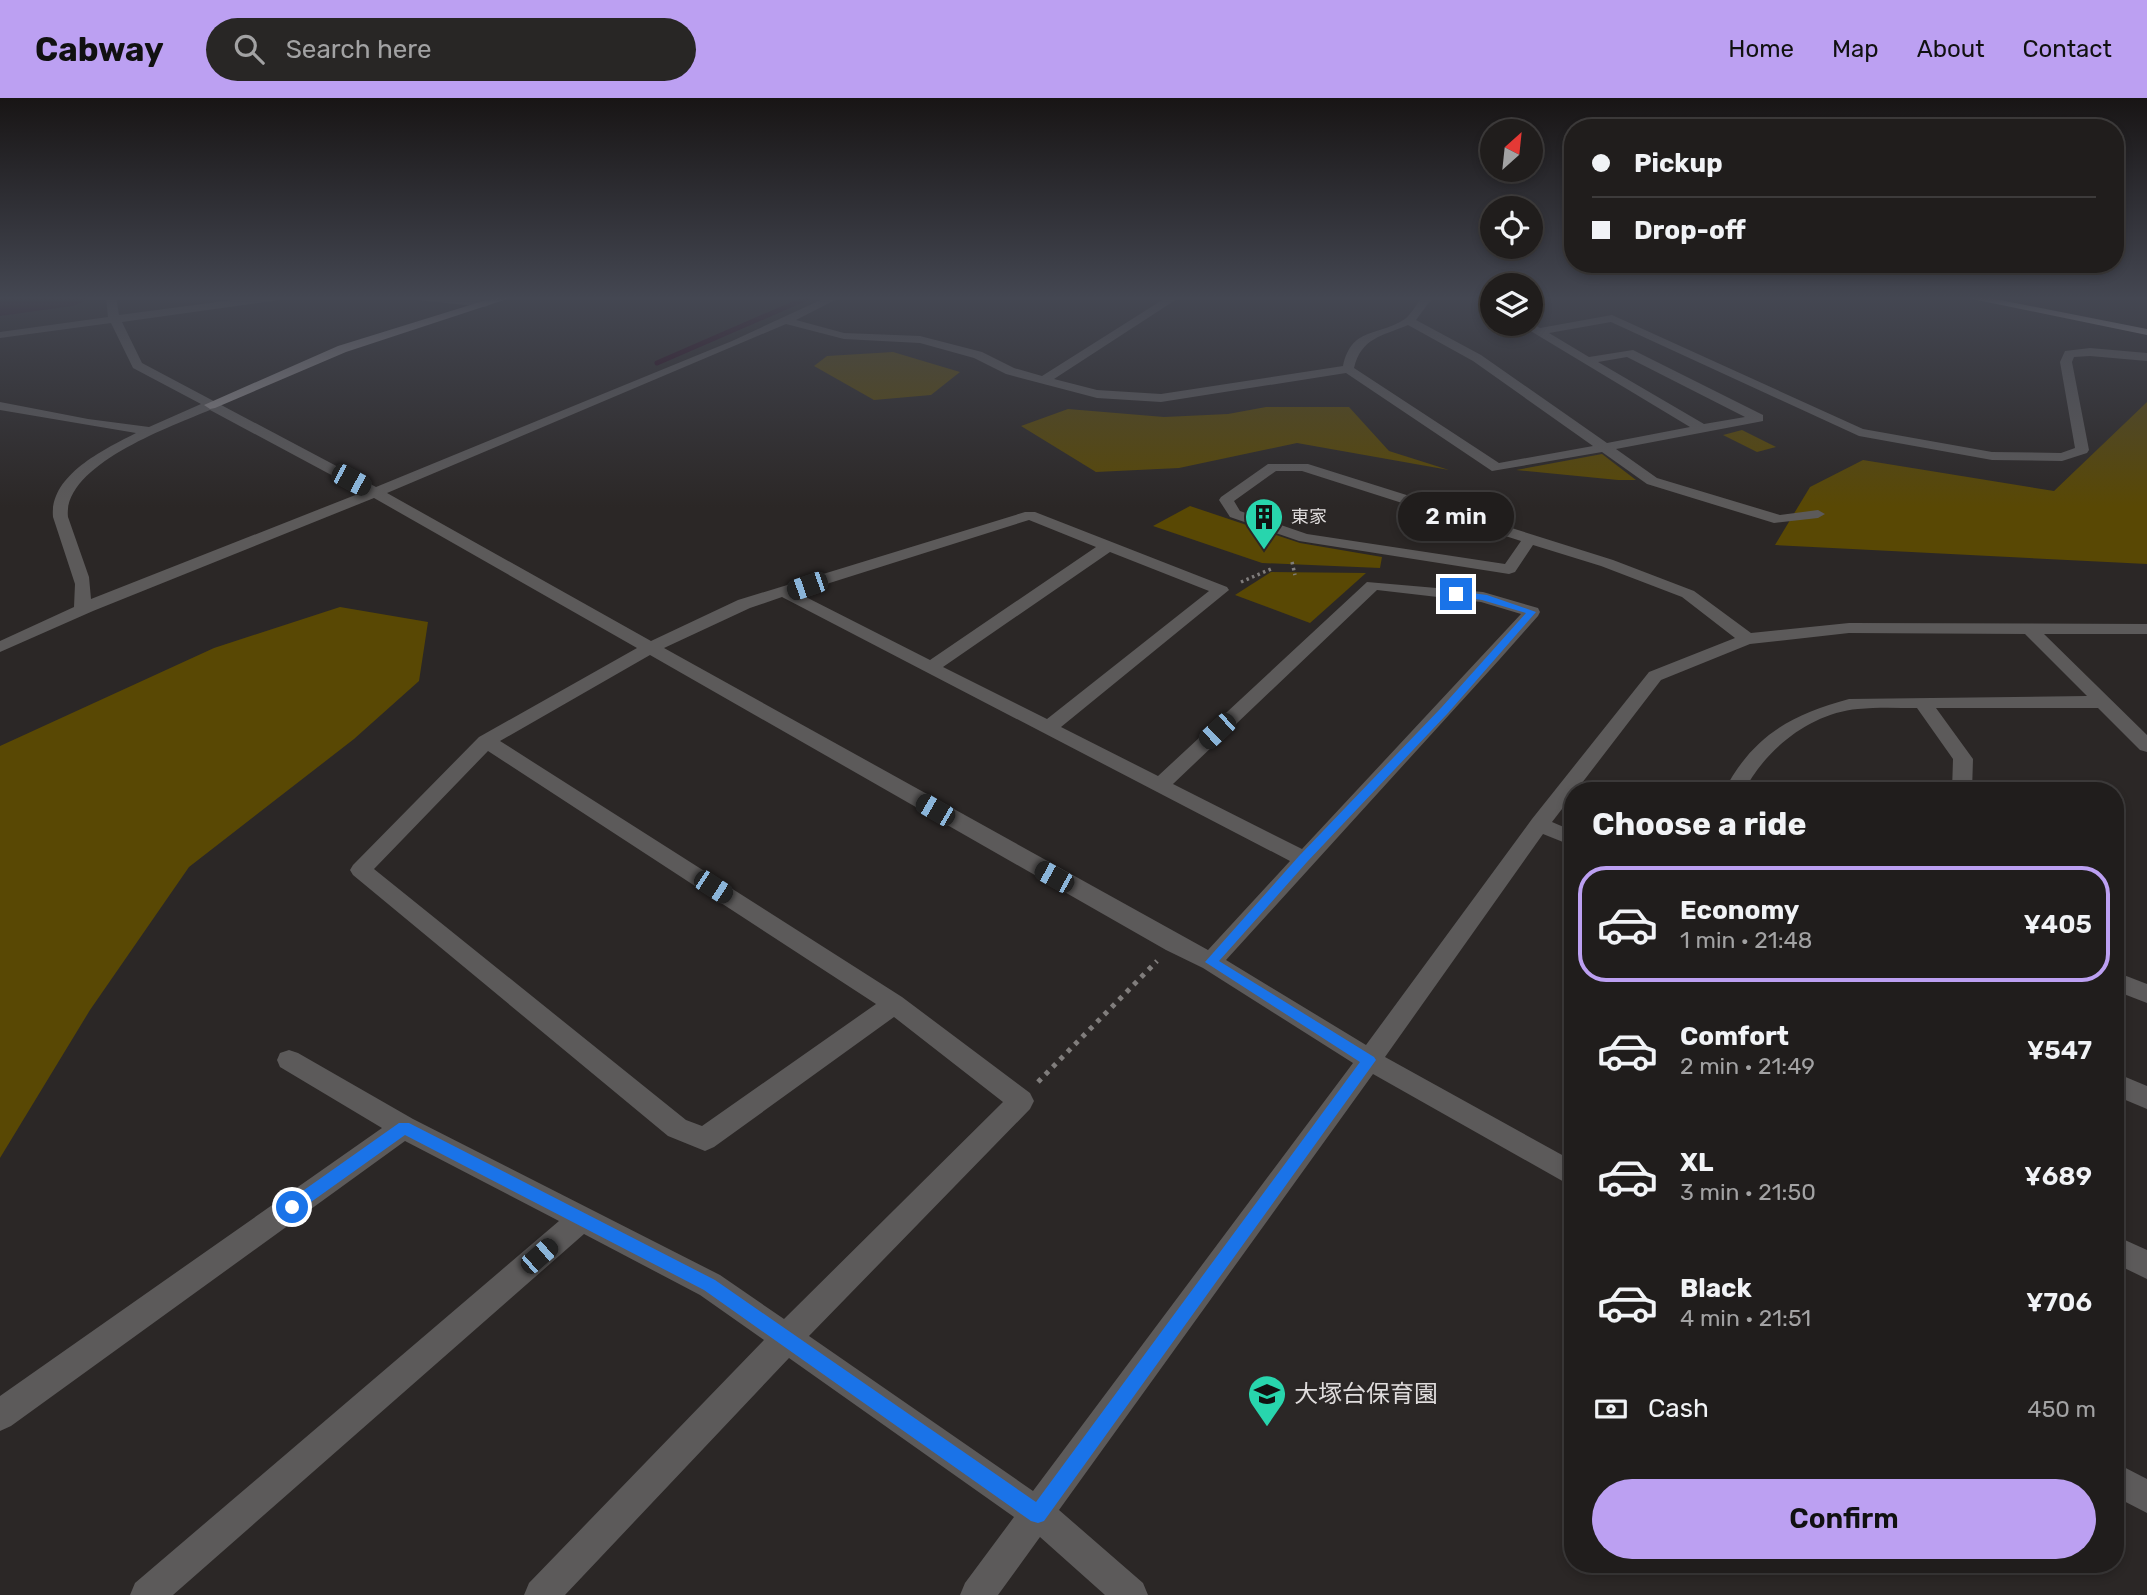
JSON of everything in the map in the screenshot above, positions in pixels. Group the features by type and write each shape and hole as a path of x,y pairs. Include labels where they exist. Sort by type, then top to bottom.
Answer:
{"main road":[{"path":"210,405 300,367"}],"street":[{"path":"140,367 374,492 648,649 1174,944 1211,962 1369,1060 1564,1170"},
{"path":"0,647 81,611 677,367"},
{"path":"1003,367 1097,394 1161,398 1348,369 1497,468 1758,418 1657,367"},
{"path":"1044,380 1065,367"},
{"path":"1490,367 1652,481 1779,520 1818,514"},
{"path":"1597,367 1704,430"},
{"path":"1718,367 1859,432 1992,456 2062,457 2082,450 2067,367"},
{"path":"81,611 86,592 68,545 60,507 68,486 92,464 151,431 210,405"},
{"path":"0,406 88,423 151,431"},
{"path":"1530,538 1509,569 1304,538 1235,514 1226,499 1273,467 1303,467 1530,538 1607,563 1688,594 1747,639"},
{"path":"894,1004 705,1139 677,1128 361,870 486,741 648,649 744,604 1030,515 1221,590 1050,726"},
{"path":"931,667 1109,545"},
{"path":"1159,786 1373,585 1483,597 1532,612 1445,710 1303,859 1211,962"},
{"path":"786,593 1050,726 1159,786 1303,859"},
{"path":"1572,782 1655,676 1747,639 1849,628 2147,629"},
{"path":"2030,629 2147,745"},
{"path":"1922,702 1963,759 1962,782"},
{"path":"1738,782 1741,775 1782,731 1819,712 1855,703 2102,702"},
{"path":"486,741 894,1004 1021,1101 787,1338 541,1595"},
{"path":"977,1595 1564,792"},
{"path":"1539,824 1564,835"},
{"path":"2124,984 2147,994"},
{"path":"289,1060 404,1127 710,1285 1038,1514 1131,1595"},
{"path":"2124,1088 2147,1098"},
{"path":"0,1415 404,1127"},
{"path":"147,1595 580,1220"},
{"path":"2124,1253 2147,1265"},
{"path":"2124,1484 2147,1497"}],"path":[{"path":"1292,562 1295,575"},
{"path":"1221,590 1271,569"},
{"path":"1021,1101 1174,944"}],"shaded area":[{"path":"816,367 943,367 960,372 931,395 874,400"},
{"path":"2147,402 2147,564 1775,545 1810,487 1863,460 2054,491"},
{"path":"1266,407 1349,407 1389,451 1449,470 1297,443 1179,468 1096,472 1021,426 1068,409 1164,417 1228,414"},
{"path":"1742,430 1776,447 1757,452 1723,435"},
{"path":"1602,454 1636,480 1516,470"},
{"path":"1190,506 1300,543 1382,557 1380,568 1262,563 1153,526"},
{"path":"1271,572 1366,573 1310,623 1235,595"},
{"path":"340,607 428,622 419,681 354,739 189,867 90,1010 0,1158 0,746 214,648"}],"place":[{"name":"東家","path":"1264,551"},
{"name":"大塚台保育園","path":"1267,1428"}],"route":[{"path":"292,1207 404,1127 710,1285 1038,1514 1369,1060 1211,962 1303,859 1445,710 1532,612 1483,597 1456,594"}]}
